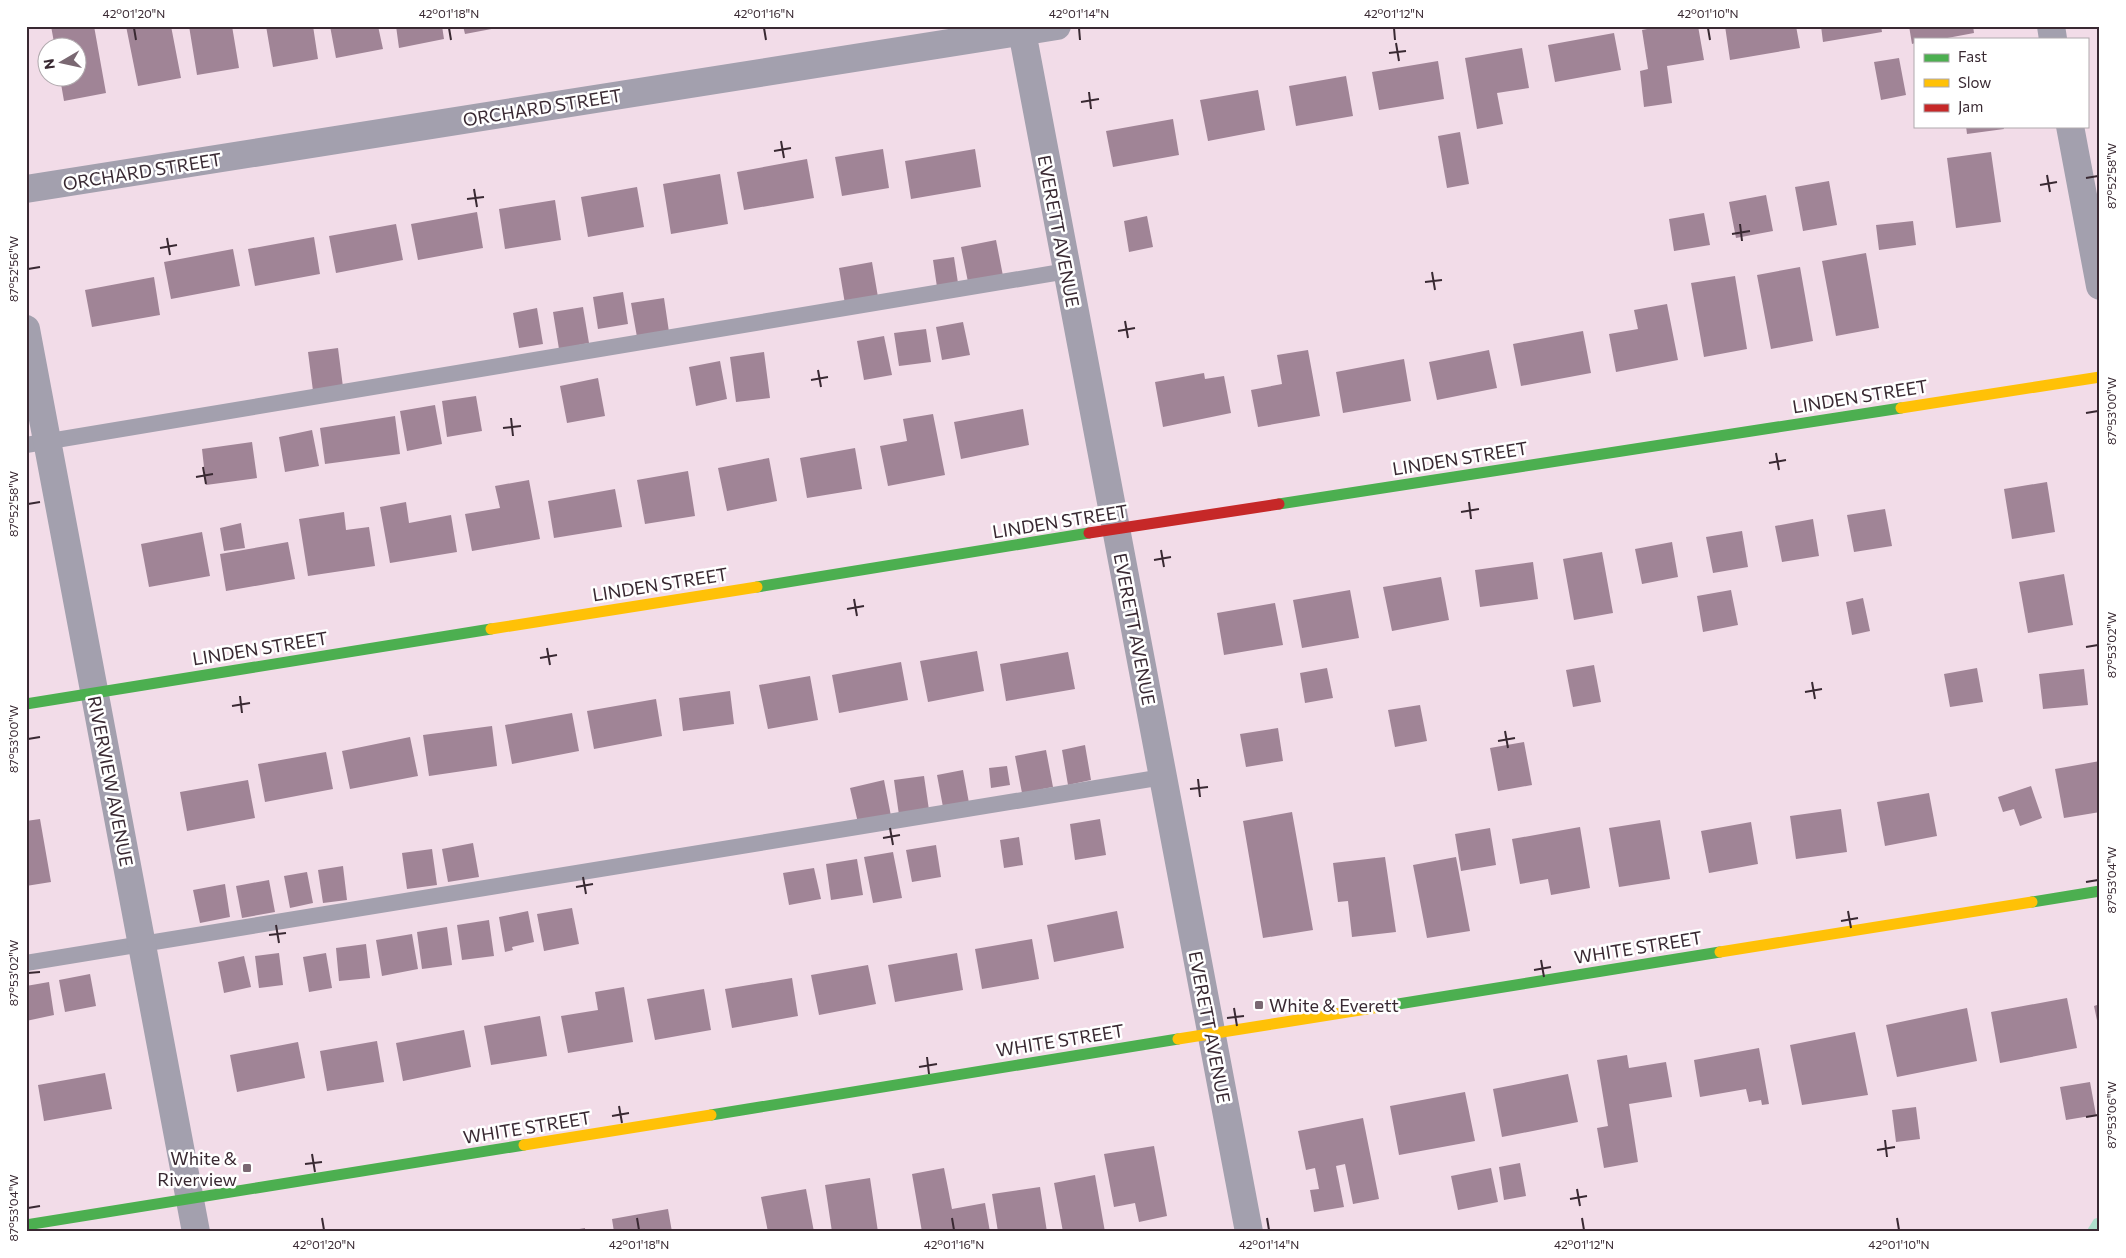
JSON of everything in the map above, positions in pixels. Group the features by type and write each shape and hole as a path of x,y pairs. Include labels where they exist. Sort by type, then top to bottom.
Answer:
{"street":[{"name":"ORCHARD STREET","path":"26,189 1021,29 1057,26"},
{"name":"EVERETT AVENUE","path":"1021,29 1249,1232"},
{"path":"2070,128 2100,286"},
{"name":"RIVERVIEW AVENUE","path":"26,329 37,443 94,692 196,1232"},
{"name":"LINDEN STREET","path":"26,704 1116,529 2100,377"},
{"name":"WHITE STREET","path":"26,1225 2100,891"}],"lane":[{"path":"37,443 1067,271"},
{"path":"26,963 1163,777"}],"green space":[{"path":"2100,1217 2100,1232 2086,1232 2094,1219"}],"building":[{"path":"51,26 94,26 106,93 64,101 62,88 88,88 88,38 53,38"},
{"path":"126,26 171,26 181,78 138,86"},
{"path":"189,26 232,26 239,68 197,75"},
{"path":"266,26 313,26 318,59 273,67"},
{"path":"330,26 378,26 383,49 336,58"},
{"path":"396,26 442,26 444,39 399,48"},
{"path":"463,26 502,26 502,27 465,34"},
{"path":"1662,26 1698,26 1704,60 1667,66 1672,103 1644,107 1640,71 1648,69 1642,30"},
{"path":"1725,26 1796,26 1800,48 1730,60"},
{"path":"1821,26 1881,26 1882,32 1823,42"},
{"path":"1909,26 1973,26 1974,33 1947,38 1914,38 1914,43 1912,44"},
{"path":"1614,33 1621,70 1555,82 1548,45"},
{"path":"1522,48 1529,88 1497,93 1503,124 1477,129 1465,58"},
{"path":"1899,58 1906,95 1881,100 1874,62"},
{"path":"1438,61 1444,99 1379,110 1372,72"},
{"path":"1346,76 1353,116 1296,126 1289,86"},
{"path":"1258,90 1265,130 1208,141 1200,100"},
{"path":"1173,119 1179,155 1113,167 1106,131"},
{"path":"1966,128 2004,129 1967,134"},
{"path":"1460,132 1469,184 1447,188 1438,136"},
{"path":"883,149 889,188 842,196 835,157"},
{"path":"975,149 981,187 911,199 905,161"},
{"path":"1991,152 2001,222 1956,228 1947,158"},
{"path":"807,159 814,198 744,210 737,172"},
{"path":"720,174 728,224 671,234 663,184"},
{"path":"1829,181 1837,225 1803,231 1795,187"},
{"path":"637,187 644,227 588,237 581,197"},
{"path":"1766,195 1773,231 1736,238 1729,202"},
{"path":"555,200 561,240 505,249 499,209"},
{"path":"477,212 483,248 418,260 411,224"},
{"path":"1704,213 1710,245 1674,251 1669,219"},
{"path":"1147,216 1153,247 1129,252 1124,221"},
{"path":"1913,221 1916,245 1879,250 1876,225"},
{"path":"396,224 403,260 336,273 329,236"},
{"path":"314,237 320,274 255,286 248,249"},
{"path":"996,240 1004,281 969,287 961,247"},
{"path":"233,249 240,286 171,299 164,262"},
{"path":"1866,253 1879,328 1836,336 1822,261"},
{"path":"954,257 958,283 937,287 933,260"},
{"path":"872,262 878,297 845,304 839,268"},
{"path":"1800,267 1813,341 1771,349 1757,275"},
{"path":"1735,276 1747,349 1704,357 1691,283"},
{"path":"154,277 160,315 92,327 85,290"},
{"path":"623,292 628,324 598,329 593,297"},
{"path":"664,298 669,332 637,337 631,303"},
{"path":"1667,304 1678,360 1616,372 1609,334 1638,329 1634,310"},
{"path":"583,307 589,343 559,349 553,312"},
{"path":"537,308 543,344 519,348 513,313"},
{"path":"963,322 970,355 942,360 936,327"},
{"path":"926,329 931,362 899,366 894,333"},
{"path":"1583,331 1591,373 1521,386 1513,344"},
{"path":"884,336 892,375 864,380 857,341"},
{"path":"338,348 343,387 313,391 308,352"},
{"path":"1308,350 1320,416 1258,427 1251,390 1282,384 1277,355"},
{"path":"1489,350 1497,388 1437,400 1429,362"},
{"path":"764,352 770,398 736,402 730,357"},
{"path":"1404,359 1411,401 1343,413 1336,372"},
{"path":"720,361 727,399 696,406 689,367"},
{"path":"1204,373 1205,379 1224,376 1231,413 1163,427 1155,382"},
{"path":"598,378 605,416 567,423 560,386"},
{"path":"476,396 482,431 447,437 442,401"},
{"path":"435,405 442,444 407,451 400,411"},
{"path":"1023,409 1029,445 961,459 954,422"},
{"path":"933,414 945,475 888,486 880,446 907,441 903,419"},
{"path":"395,416 400,454 325,464 320,428"},
{"path":"312,430 319,466 285,472 279,437"},
{"path":"252,442 257,478 206,485 202,449"},
{"path":"855,448 862,489 807,498 800,458"},
{"path":"769,458 777,501 727,511 718,468"},
{"path":"688,471 695,516 645,524 637,480"},
{"path":"529,480 540,539 472,551 465,514 500,508 495,486"},
{"path":"2047,482 2055,532 2012,539 2004,489"},
{"path":"615,489 622,527 554,538 548,501"},
{"path":"406,502 409,523 451,515 457,552 390,563 380,507"},
{"path":"1885,509 1892,546 1854,552 1847,515"},
{"path":"344,512 346,530 369,527 375,566 308,576 299,519"},
{"path":"1813,519 1819,556 1782,562 1775,526"},
{"path":"241,523 245,548 224,551 220,528"},
{"path":"1742,531 1748,567 1713,573 1706,537"},
{"path":"202,532 210,576 149,587 141,544"},
{"path":"288,542 295,579 226,591 220,554"},
{"path":"1672,542 1678,577 1642,584 1635,549"},
{"path":"1602,552 1613,613 1574,620 1563,559"},
{"path":"1533,562 1538,599 1480,607 1475,570"},
{"path":"2064,574 2073,625 2028,633 2019,582"},
{"path":"1441,577 1449,620 1392,631 1383,587"},
{"path":"1350,590 1359,638 1302,648 1293,600"},
{"path":"1731,590 1738,625 1703,632 1697,596"},
{"path":"1863,598 1870,631 1852,635 1846,602"},
{"path":"1275,603 1283,645 1224,655 1217,613"},
{"path":"977,651 984,691 928,702 920,661"},
{"path":"1068,652 1075,689 1006,701 1000,664"},
{"path":"901,662 908,700 839,713 832,675"},
{"path":"1594,665 1601,702 1573,707 1566,670"},
{"path":"1327,668 1333,698 1305,703 1300,673"},
{"path":"1977,668 1983,702 1950,707 1944,674"},
{"path":"2084,669 2088,705 2043,709 2039,674"},
{"path":"810,676 818,720 768,729 759,685"},
{"path":"730,691 734,724 683,731 679,698"},
{"path":"656,699 662,736 594,749 587,711"},
{"path":"1420,705 1427,741 1395,747 1388,710"},
{"path":"572,713 579,751 512,764 505,725"},
{"path":"492,726 497,766 429,776 423,735"},
{"path":"1278,728 1283,761 1246,767 1240,734"},
{"path":"410,737 418,776 350,789 342,751"},
{"path":"1524,742 1532,785 1498,791 1490,748"},
{"path":"1085,745 1091,780 1068,785 1062,750"},
{"path":"1046,750 1053,787 1022,793 1015,756"},
{"path":"326,752 333,789 265,802 258,764"},
{"path":"2100,761 2100,812 2064,818 2055,769"},
{"path":"1007,766 1010,785 991,788 989,768"},
{"path":"963,770 969,803 943,807 937,775"},
{"path":"924,776 929,810 899,815 894,780"},
{"path":"248,780 255,818 187,831 180,792"},
{"path":"884,780 891,816 858,823 850,788"},
{"path":"2031,786 2042,818 2020,826 2014,809 2003,812 1998,797"},
{"path":"1929,793 1937,836 1885,846 1877,802"},
{"path":"1841,809 1847,852 1796,859 1790,816"},
{"path":"1292,812 1313,930 1263,938 1243,821"},
{"path":"40,819 51,882 26,886 26,821"},
{"path":"1100,819 1106,855 1075,860 1070,824"},
{"path":"1660,820 1670,879 1619,887 1609,828"},
{"path":"1751,822 1758,864 1709,873 1701,831"},
{"path":"1580,827 1590,888 1551,895 1548,879 1520,884 1512,839"},
{"path":"1490,828 1496,865 1461,871 1455,834"},
{"path":"1019,837 1023,865 1004,868 1000,840"},
{"path":"473,843 479,877 448,882 442,849"},
{"path":"936,845 941,877 912,882 906,850"},
{"path":"432,849 437,885 407,889 402,853"},
{"path":"893,852 902,898 873,903 864,857"},
{"path":"1385,857 1396,932 1352,937 1348,901 1338,902 1333,863"},
{"path":"1456,857 1470,931 1427,938 1413,865"},
{"path":"857,859 863,895 831,900 826,864"},
{"path":"343,866 347,900 323,903 318,870"},
{"path":"814,868 821,899 789,905 783,873"},
{"path":"307,872 313,903 290,908 284,876"},
{"path":"269,880 275,912 242,918 236,886"},
{"path":"225,884 230,917 200,923 193,890"},
{"path":"572,908 579,944 544,951 537,914"},
{"path":"528,911 534,942 512,947 513,950 505,952 499,917"},
{"path":"1117,911 1124,948 1054,962 1047,925"},
{"path":"489,920 494,956 462,960 457,925"},
{"path":"447,927 452,965 422,969 417,932"},
{"path":"412,934 418,969 382,976 376,940"},
{"path":"1032,939 1039,979 982,989 975,949"},
{"path":"366,944 370,978 339,981 336,948"},
{"path":"279,953 283,985 259,988 255,956"},
{"path":"326,953 332,988 309,992 303,957"},
{"path":"957,953 963,990 895,1002 888,965"},
{"path":"244,956 251,987 224,993 218,962"},
{"path":"868,965 876,1004 819,1015 811,975"},
{"path":"90,974 96,1006 65,1012 59,980"},
{"path":"792,978 798,1016 732,1028 725,989"},
{"path":"49,982 54,1015 26,1021 26,986"},
{"path":"624,987 633,1042 568,1053 561,1016 598,1010 595,992"},
{"path":"704,989 711,1030 655,1040 647,999"},
{"path":"2067,998 2077,1048 2000,1063 1991,1012"},
{"path":"2100,1004 2100,1030 2099,1030 2094,1006"},
{"path":"1967,1008 1977,1061 1897,1077 1886,1025"},
{"path":"540,1016 547,1056 491,1065 484,1026"},
{"path":"464,1030 471,1067 403,1081 396,1043"},
{"path":"1855,1032 1868,1095 1802,1105 1790,1045"},
{"path":"377,1041 384,1082 327,1091 320,1051"},
{"path":"298,1042 305,1078 237,1092 230,1055"},
{"path":"1759,1048 1769,1104 1762,1105 1761,1100 1749,1102 1746,1089 1700,1097 1694,1060"},
{"path":"1627,1055 1629,1068 1666,1062 1672,1097 1629,1104 1638,1162 1604,1168 1597,1128 1608,1126 1597,1060"},
{"path":"105,1073 112,1109 44,1121 38,1085"},
{"path":"1568,1074 1578,1122 1502,1137 1493,1089"},
{"path":"2090,1082 2096,1115 2066,1120 2060,1087"},
{"path":"1465,1092 1475,1141 1399,1155 1390,1106"},
{"path":"1916,1107 1920,1139 1896,1142 1892,1110"},
{"path":"1363,1118 1379,1199 1353,1204 1345,1164 1336,1166 1344,1207 1314,1212 1310,1190 1319,1189 1315,1168 1306,1170 1298,1131"},
{"path":"1154,1146 1167,1216 1139,1222 1135,1203 1114,1207 1104,1154"},
{"path":"1520,1163 1526,1196 1504,1200 1499,1167"},
{"path":"944,1168 952,1209 985,1203 990,1232 922,1232 912,1174"},
{"path":"1491,1168 1498,1202 1458,1210 1451,1176"},
{"path":"1095,1175 1105,1232 1063,1232 1054,1183"},
{"path":"870,1178 878,1232 832,1232 825,1185"},
{"path":"1040,1187 1047,1232 998,1232 992,1194"},
{"path":"806,1189 814,1232 768,1232 761,1197"},
{"path":"668,1209 672,1232 614,1232 612,1219"},
{"path":"585,1228 585,1232 568,1231"}],"traffic: fast":[{"path":"1279,504 1901,408"},
{"path":"757,587 1089,533"},
{"path":"26,704 491,629"},
{"path":"2032,902 2100,891"},
{"path":"1392,1005 1720,952"},
{"path":"711,1115 1178,1039"},
{"path":"26,1225 524,1145"}],"traffic: slow":[{"path":"1901,408 2100,377"},
{"path":"491,629 757,587"},
{"path":"1720,952 2032,902"},
{"path":"1178,1039 1392,1005"},
{"path":"524,1145 711,1115"}],"traffic: jam":[{"path":"1089,533 1279,504"}],"place":[{"name":"White & Everett","path":"1259,1005"},
{"name":"White & Riverview","path":"247,1168"}]}
